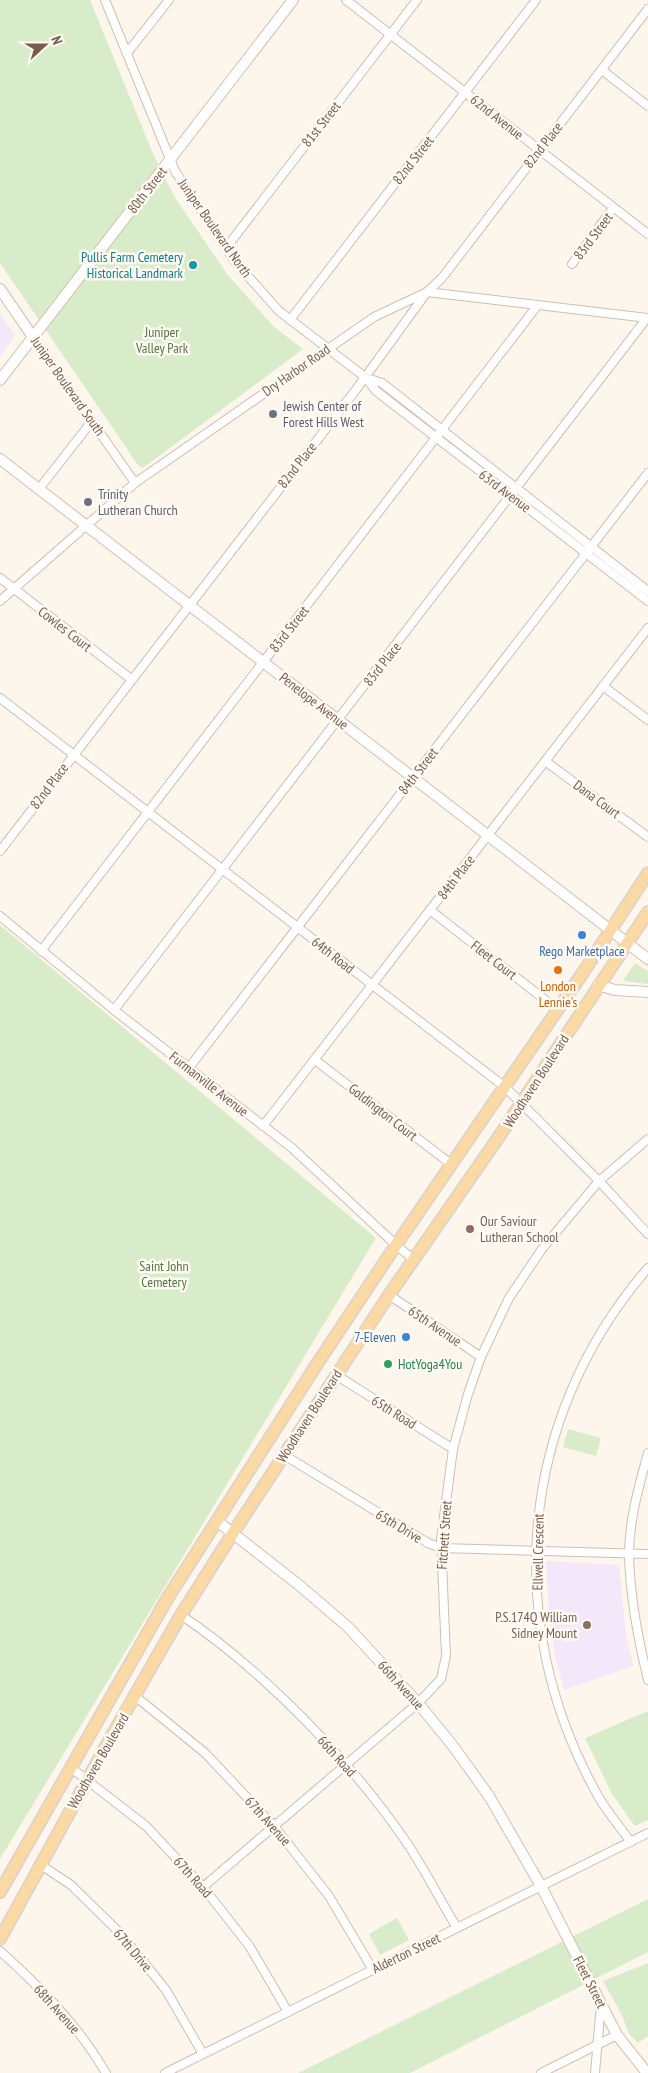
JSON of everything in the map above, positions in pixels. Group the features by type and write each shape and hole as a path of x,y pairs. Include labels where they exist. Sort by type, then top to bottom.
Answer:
{"main road":[{"name":"Woodhaven Boulevard","path":"0,1892 167,1599 317,1364 451,1164 558,1010 648,873"},
{"name":"Woodhaven Boulevard","path":"0,1939 111,1736 233,1533 413,1259 522,1103 598,985 648,912"}],"street":[{"name":"Juniper Boulevard North","path":"105,0 175,171 236,263 279,311 327,348"},
{"path":"127,53 169,0"},
{"name":"80th Street","path":"0,380 293,0"},
{"name":"62nd Avenue","path":"346,0 648,234"},
{"name":"81st Street","path":"226,248 417,0"},
{"name":"82nd Street","path":"290,320 536,0"},
{"name":"82nd Place","path":"0,851 365,377 427,292 442,278 648,9"},
{"path":"602,70 648,106"},
{"name":"83rd Street","path":"572,264 614,208"},
{"name":"Juniper Boulevard South","path":"0,289 135,483"},
{"path":"427,292 648,318"},
{"name":"Dry Harbor Road","path":"0,601 135,483 374,316 427,292"},
{"name":"83rd Street","path":"41,951 537,306"},
{"name":"83rd Place","path":"114,1010 648,318"},
{"name":"63rd Avenue","path":"327,348 365,377 376,391 436,438 648,591"},
{"name":"63rd Avenue","path":"365,377 382,384 442,431 514,493"},
{"path":"39,489 92,421"},
{"name":"Penelope Avenue","path":"0,459 648,958"},
{"name":"84th Street","path":"188,1069 648,473"},
{"name":"63rd Avenue","path":"589,550 648,601"},
{"name":"Cowles Court","path":"0,578 131,679"},
{"name":"84th Place","path":"263,1126 648,628"},
{"path":"603,686 648,720"},
{"name":"64th Road","path":"0,698 505,1087 599,1181 648,1234"},
{"name":"Dana Court","path":"545,761 648,837"},
{"name":"Fleet Court","path":"430,910 558,1010"},
{"name":"Furmanville Avenue","path":"0,916 188,1069 292,1148 413,1259"},
{"path":"598,985 615,990 648,992"},
{"name":"Goldington Court","path":"315,1060 451,1164"},
{"name":"Fitchett Street","path":"203,1887 418,1703 441,1678 446,1656 441,1548 453,1450 468,1394 482,1357 509,1298 542,1249 599,1181 648,1139"},
{"name":"Ellwell Crescent","path":"631,1842 599,1796 573,1744 552,1682 539,1617 535,1550 539,1501 547,1463 562,1412 591,1350 626,1293 648,1268"},
{"name":"65th Avenue","path":"389,1295 482,1357"},
{"name":"65th Road","path":"336,1375 453,1450"},
{"path":"648,1453 636,1501 629,1553 635,1626 648,1680"},
{"name":"65th Drive","path":"284,1455 428,1543 441,1548 648,1554"},
{"name":"66th Avenue","path":"217,1521 348,1627 418,1703 454,1746 489,1796 541,1886"},
{"name":"66th Road","path":"182,1615 264,1680 346,1764 407,1843 457,1928"},
{"name":"67th Avenue","path":"135,1696 205,1754 274,1826 329,1896 373,1970"},
{"name":"67th Road","path":"70,1767 146,1826 203,1887 250,1947 288,2012"},
{"name":"Alderton Street","path":"165,2073 648,1833"},
{"name":"67th Drive","path":"41,1865 70,1885 121,1934 166,1990 203,2054"},
{"name":"Fleet Street","path":"541,1886 617,2035 647,2073"},
{"name":"68th Avenue","path":"0,1951 39,1986 68,2018 106,2073"},
{"path":"595,2073 601,2002"},
{"path":"541,2073 617,2035"}],"shaded area":[{"path":"0,314 15,336 0,356"},
{"name":"P.S.174Q William Sidney Mount","path":"546,1561 619,1565 626,1634 633,1666 564,1690 555,1656 549,1615"}],"green space":[{"name":"Juniper Valley Park","path":"0,0 90,0 154,156 174,196 227,274 274,327 303,349 143,468 138,465 0,263"},
{"name":"Saint John Cemetery","path":"0,925 376,1238 0,1859"},
{"path":"635,963 648,971 648,984 623,981"},
{"path":"568,1429 601,1438 596,1456 563,1447"},
{"path":"648,1711 648,1820 635,1826 612,1794 585,1738"},
{"path":"648,1899 648,1952 410,2073 298,2073"},
{"path":"397,1918 409,1940 380,1955 369,1934"},
{"path":"648,1963 648,2036 638,2043 629,2034 621,2013 603,1981"}],"place":[{"name":"Pullis Farm Cemetery Historical Landmark","path":"193,265"},
{"name":"Jewish Center of Forest Hills West","path":"273,414"},
{"name":"Trinity Lutheran Church","path":"88,502"},
{"name":"Rego Marketplace","path":"582,935"},
{"name":"London Lennie's","path":"558,970"},
{"name":"Our Saviour Lutheran School","path":"470,1229"},
{"name":"7-Eleven","path":"406,1337"},
{"name":"HotYoga4You","path":"388,1364"},
{"name":"P.S.174Q William Sidney Mount","path":"587,1625"}]}
